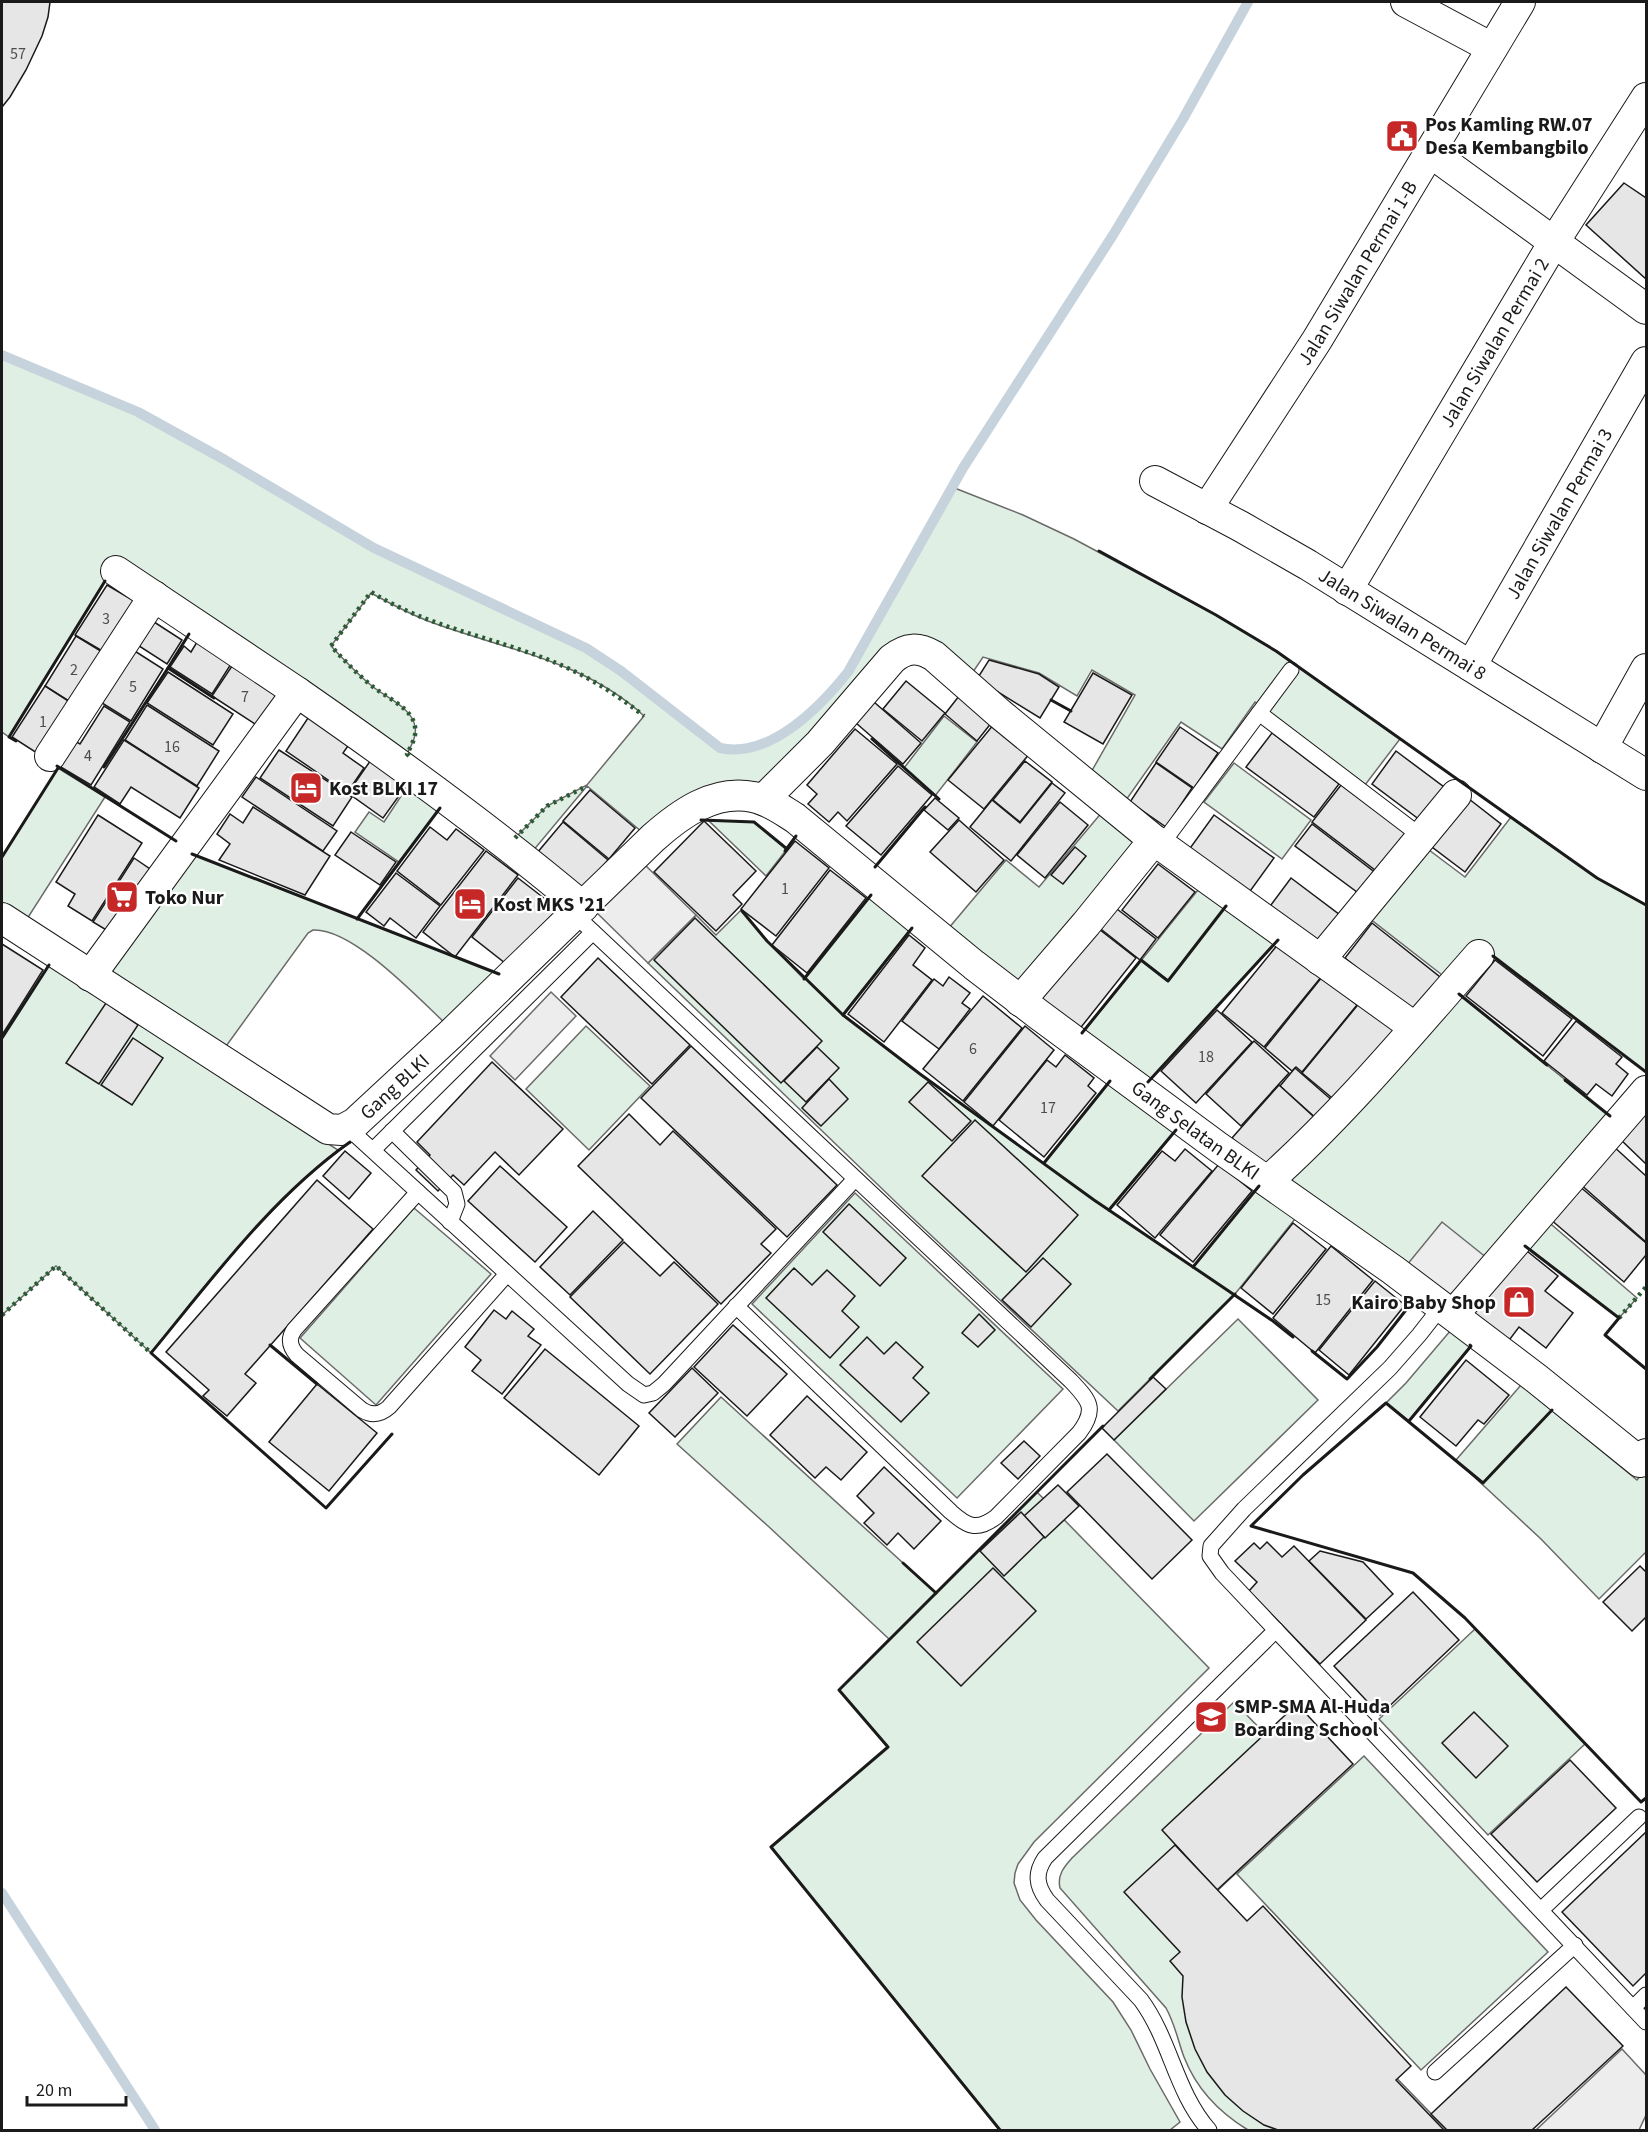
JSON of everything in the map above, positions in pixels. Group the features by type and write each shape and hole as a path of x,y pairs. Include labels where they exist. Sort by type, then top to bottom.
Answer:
{"street":[{"path":"1406,2 1492,48"},
{"name":"Jalan Siwalan Permai 1-B","path":"1207,509 1317,340 1520,2"},
{"name":"Jalan Siwalan Permai 2","path":"1347,590 1554,242 1647,98"},
{"path":"1430,152 1647,309"},
{"name":"Jalan Siwalan Permai 3","path":"1470,666 1647,362"},
{"name":"Jalan Siwalan Permai 8","path":"1155,481 1250,532 1347,590 1647,776"},
{"path":"116,571 368,741 486,829 584,918"},
{"path":"50,756 154,596"},
{"path":"758,799 820,743 892,658 906,650 923,650 934,656 1000,714 1158,843 1414,1028"},
{"path":"1602,748 1647,669"},
{"path":"90,976 297,692"},
{"path":"1320,960 1456,795"},
{"name":"Gang BLKI","path":"2,918 328,1129 342,1130 348,1128 444,1040 584,918 653,838 691,808 705,802 730,796 758,799"},
{"name":"Gang Selatan BLKI","path":"758,799 795,818 1020,1000 1160,1105 1394,1270 1643,1458"},
{"path":"1020,1000 1158,843"},
{"path":"1268,1181 1313,1139 1479,955"},
{"path":"1447,1311 1647,1090"}],"lane":[{"path":"1158,843 1291,670"},
{"path":"1259,713 1422,837"},
{"path":"373,1150 584,918 855,1179 1082,1392 1088,1401 1089,1417 1079,1433 996,1517 987,1524 977,1527 968,1525 951,1512 736,1306"},
{"path":"348,1128 628,1384 644,1395 653,1393 664,1384 855,1179"},
{"path":"392,1131 454,1192 457,1204 450,1222"},
{"path":"418,1192 294,1330 290,1337 291,1347 297,1355 362,1410 372,1414 381,1413 389,1407 507,1274"},
{"path":"1447,1311 1419,1335 1390,1368 1244,1509 1211,1546 1209,1552 1213,1562 1276,1630 1647,2022"},
{"path":"1209,2130 1184,2094 1165,2044 1150,2013 1047,1900 1038,1887 1038,1870 1045,1858 1276,1630"},
{"path":"1541,1910 1639,1817"},
{"path":"1435,2072 1575,1945"},
{"path":"1633,2008 1647,1995"}],"green space":[{"path":"2,355 138,412 225,460 374,548 586,648 621,671 720,748 738,749 775,738 809,715 837,686 864,647 952,487 1023,515 1074,539 1216,615 1276,651 1400,739 1365,785 1255,702 1222,749 1181,722 1124,803 1090,774 1135,695 1092,670 1077,696 1039,673 983,657 971,675 936,646 833,710 763,784 724,783 696,791 683,798 642,832 587,786 532,852 515,838 547,806 587,785 644,716 621,697 569,669 428,621 371,593 331,646 366,681 398,703 409,714 413,720 415,734 407,754 119,559 9,737 2,732"},
{"path":"944,716 977,742 935,796 904,768"},
{"path":"1234,763 1311,820 1282,859 1204,802"},
{"path":"58,768 105,797 27,919 2,902 2,857"},
{"path":"409,784 441,807 399,862 355,832 369,812 384,822"},
{"path":"1103,811 1141,842 1018,988 948,929 1006,860 1039,887"},
{"path":"1511,817 1597,878 1646,905 1646,1072 1476,944 1446,978 1369,918 1425,847 1465,877"},
{"path":"708,820 754,822 787,849 766,876"},
{"path":"192,854 499,974 446,1024 384,966 365,952 329,932 313,930 308,933 224,1049 106,972"},
{"path":"1202,885 1278,940 1146,1084 1081,1035"},
{"path":"871,895 912,928 843,1015 920,1074 1044,1163 1110,1081 1177,1129 1109,1210 1193,1267 1259,1186 1299,1214 1235,1294 1118,1411 902,1208 648,963 696,915 716,935 741,910 804,979"},
{"path":"49,965 338,1150 312,1172 263,1221 151,1353 56,1266 2,1315 2,1038"},
{"path":"1459,994 1610,1116 1487,1258 1406,1266 1288,1179"},
{"path":"586,1026 650,1086 589,1150 526,1089"},
{"path":"855,1193 1063,1389 957,1498 752,1304"},
{"path":"414,1208 491,1274 376,1405 300,1338"},
{"path":"1545,1219 1637,1298 1619,1318 1523,1244"},
{"path":"1238,1319 1318,1400 1194,1521 1114,1440"},
{"path":"1451,1330 1471,1346 1409,1421 1386,1403"},
{"path":"1521,1385 1637,1480 1646,1469 1646,1552 1599,1599 1541,1539 1456,1460"},
{"path":"721,1397 936,1593 1037,1492 1209,1668 1034,1842 1018,1864 1014,1883 1020,1900 1113,2002 1131,2030 1180,2122 1170,2130 1000,2130 771,1847 888,1747 839,1690 889,1639 677,1444"},
{"path":"1475,1629 1585,1744 1488,1835 1379,1719"},
{"path":"1234,1702 1322,1792 1216,1892 1447,2130 1248,2130 1219,2108 1202,2089 1184,2057 1166,2008 1060,1888 1060,1875 1072,1858"},
{"path":"1364,1756 1548,1952 1421,2070 1237,1874"}],"shaded area":[{"path":"644,864 696,915 648,963 595,911"},
{"path":"551,992 576,1016 515,1080 490,1056"},
{"path":"1442,1222 1487,1258 1451,1298 1406,1266"},
{"path":"1622,2049 1646,2075 1646,2115 1639,2130 1536,2130"}],"building":[{"path":"2,2 50,2 42,36 26,70 2,107"},
{"path":"1624,183 1646,198 1646,279 1586,225"},
{"path":"107,585 136,602 104,652 75,635"},
{"path":"151,620 182,640 167,664 136,644"},
{"path":"76,636 104,653 72,703 45,686"},
{"path":"197,642 231,664 212,694 170,667 184,646 191,652"},
{"path":"130,648 163,669 131,721 102,703"},
{"path":"989,660 1039,674 1059,687 1040,718 977,679"},
{"path":"232,666 278,696 258,726 212,696"},
{"path":"168,672 233,714 213,745 147,703"},
{"path":"1093,673 1132,695 1103,744 1064,722"},
{"path":"906,681 945,713 922,741 883,709"},
{"path":"45,686 73,704 40,755 12,737"},
{"path":"959,696 992,722 977,741 945,714"},
{"path":"874,702 921,743 903,764 856,723"},
{"path":"147,705 219,751 197,786 125,740"},
{"path":"104,706 130,722 91,785 59,766 75,741 80,744"},
{"path":"310,715 350,743 343,753 364,768 347,793 286,751"},
{"path":"994,724 1030,753 984,809 948,780"},
{"path":"1180,727 1218,753 1194,788 1156,762"},
{"path":"855,729 897,764 847,821 838,812 829,822 808,804 817,794 807,785"},
{"path":"1272,733 1339,784 1314,817 1246,767"},
{"path":"124,740 199,788 180,818 131,787 120,804 94,787"},
{"name":"Kost BLKI 17","path":"279,750 352,797 333,826 260,778"},
{"path":"1396,751 1444,787 1420,820 1372,784"},
{"path":"373,757 409,782 383,818 348,793"},
{"path":"1025,761 1052,782 1020,822 993,800"},
{"path":"1156,763 1192,788 1166,827 1130,802"},
{"path":"898,766 932,795 881,855 846,826"},
{"path":"256,777 337,831 323,851 242,797"},
{"path":"1052,783 1065,793 1011,861 970,827 992,800 1020,823"},
{"path":"1341,785 1408,835 1379,873 1312,822"},
{"path":"590,790 635,828 609,859 563,821"},
{"path":"935,798 959,818 948,830 924,810"},
{"path":"1469,799 1501,824 1465,872 1432,847"},
{"path":"1060,802 1088,825 1045,878 1017,855"},
{"path":"253,807 330,856 305,895 219,860 230,844 217,834 230,814 243,823"},
{"path":"98,815 142,843 92,921 68,906 75,894 56,882"},
{"path":"1214,815 1274,858 1248,894 1188,851"},
{"path":"959,820 1004,860 976,892 930,852"},
{"path":"704,821 756,871 733,895 742,904 716,931 654,872"},
{"path":"563,822 608,860 581,891 537,853"},
{"path":"1312,824 1377,874 1361,895 1295,846"},
{"path":"430,827 447,840 456,829 484,850 441,905 397,871"},
{"path":"351,832 396,862 380,885 335,855"},
{"path":"795,841 829,868 776,936 741,909"},
{"path":"1075,847 1086,856 1063,884 1051,875"},
{"name":"Kost MKS '21","path":"486,851 518,875 455,957 423,932"},
{"name":"Toko Nur","path":"134,858 153,871 108,931 93,922"},
{"path":"1158,864 1195,892 1158,938 1122,910"},
{"path":"830,870 866,898 807,973 772,945"},
{"path":"396,873 440,906 416,938 390,918 384,926 366,912"},
{"path":"518,878 558,909 505,963 472,937"},
{"path":"1291,878 1340,915 1317,946 1268,909"},
{"path":"1113,906 1156,939 1140,960 1097,926"},
{"path":"695,918 822,1041 781,1083 654,960"},
{"path":"1372,923 1440,977 1413,1012 1345,958"},
{"path":"1095,926 1136,958 1078,1031 1037,1000"},
{"path":"909,935 925,948 913,965 932,980 884,1042 848,1014"},
{"path":"1279,943 1322,976 1264,1047 1222,1013"},
{"path":"2,944 43,970 2,1035"},
{"path":"598,958 690,1045 652,1084 561,997"},
{"path":"1495,960 1572,1019 1543,1056 1466,996"},
{"path":"949,977 970,993 962,1003 970,1009 939,1049 902,1021 934,979 943,986"},
{"path":"1322,977 1357,1005 1302,1072 1296,1067 1292,1071 1265,1048"},
{"path":"983,996 1022,1028 963,1101 923,1069"},
{"path":"1361,1001 1396,1030 1337,1102 1302,1073"},
{"path":"106,1003 138,1025 99,1084 66,1063"},
{"path":"1217,1010 1252,1042 1196,1103 1161,1071"},
{"path":"1576,1021 1622,1057 1616,1064 1628,1074 1612,1096 1596,1084 1587,1095 1544,1061"},
{"path":"1025,1026 1054,1050 993,1126 964,1102"},
{"path":"133,1038 163,1058 132,1105 101,1085"},
{"path":"1254,1041 1289,1073 1241,1126 1206,1094"},
{"path":"691,1046 837,1185 787,1237 641,1098"},
{"path":"817,1047 839,1068 806,1102 784,1081"},
{"path":"1065,1055 1094,1078 1088,1086 1096,1093 1044,1157 999,1120 1047,1060 1056,1067"},
{"path":"492,1062 563,1129 519,1175 495,1152 464,1185 453,1175 438,1191 416,1170 430,1155 417,1142"},
{"path":"1295,1068 1334,1102 1318,1120 1280,1086"},
{"path":"829,1079 848,1099 821,1126 802,1108"},
{"path":"928,1082 971,1121 952,1141 909,1102"},
{"path":"1279,1085 1314,1117 1267,1169 1232,1138"},
{"path":"1646,1113 1646,1164 1619,1138"},
{"path":"629,1114 660,1145 673,1131 776,1229 761,1244 771,1253 721,1304 578,1166"},
{"path":"975,1120 1078,1215 1026,1272 922,1176"},
{"path":"1612,1145 1646,1176 1646,1242 1579,1183"},
{"path":"1185,1149 1212,1171 1155,1238 1117,1205 1162,1151 1175,1161"},
{"path":"345,1151 371,1173 349,1199 323,1176"},
{"path":"1219,1164 1252,1191 1193,1262 1160,1235"},
{"path":"500,1166 567,1227 535,1262 468,1201"},
{"path":"317,1180 373,1229 245,1374 256,1383 227,1416 203,1396 209,1390 166,1352"},
{"path":"1578,1185 1646,1243 1646,1255 1624,1282 1550,1219"},
{"path":"849,1204 906,1258 880,1286 823,1232"},
{"path":"593,1211 623,1240 570,1295 540,1267"},
{"path":"1293,1223 1326,1249 1273,1314 1241,1288"},
{"path":"624,1242 660,1276 674,1262 718,1304 650,1374 570,1297"},
{"path":"1331,1246 1373,1280 1315,1353 1273,1318"},
{"name":"Kairo Baby Shop","path":"1522,1247 1558,1276 1545,1291 1573,1313 1546,1348 1519,1327 1507,1343 1470,1314"},
{"path":"1043,1258 1071,1284 1031,1327 1002,1300"},
{"path":"794,1268 812,1285 827,1270 855,1296 842,1311 859,1327 830,1358 766,1298"},
{"path":"1375,1281 1405,1305 1349,1375 1319,1350"},
{"path":"494,1310 506,1319 512,1311 534,1329 528,1336 541,1345 502,1394 472,1371 481,1360 465,1347"},
{"path":"979,1314 995,1330 978,1347 962,1333"},
{"path":"733,1325 787,1374 747,1416 694,1367"},
{"path":"867,1337 884,1354 896,1342 923,1367 913,1378 929,1393 901,1422 840,1365"},
{"path":"545,1349 639,1426 599,1475 504,1398"},
{"path":"1466,1360 1509,1395 1484,1424 1478,1420 1456,1446 1420,1417"},
{"path":"692,1368 718,1393 675,1437 649,1413"},
{"path":"1153,1377 1166,1389 1114,1440 1102,1428"},
{"path":"317,1384 377,1433 329,1491 269,1442"},
{"path":"807,1396 867,1452 841,1480 826,1467 815,1478 770,1435"},
{"path":"1024,1441 1040,1456 1018,1479 1001,1463"},
{"path":"1107,1454 1192,1540 1152,1579 1067,1492"},
{"path":"884,1467 941,1521 914,1549 898,1533 887,1545 864,1523 874,1513 857,1496"},
{"path":"1058,1485 1079,1506 1045,1538 1024,1516"},
{"path":"1021,1512 1044,1537 1004,1576 980,1551"},
{"path":"1267,1542 1282,1557 1294,1546 1366,1620 1320,1664 1249,1591 1257,1582 1235,1561 1254,1543 1260,1549"},
{"path":"1320,1551 1363,1562 1393,1594 1366,1619 1309,1561"},
{"path":"1640,1566 1646,1572 1646,1617 1632,1631 1603,1602"},
{"path":"993,1568 1036,1611 961,1686 917,1642"},
{"path":"1413,1592 1459,1640 1380,1715 1334,1666"},
{"path":"1297,1704 1353,1764 1217,1890 1162,1830"},
{"path":"1474,1712 1508,1746 1476,1778 1442,1743"},
{"path":"1570,1760 1616,1808 1537,1882 1491,1834"},
{"path":"1646,1832 1646,1973 1633,1986 1562,1912"},
{"path":"1175,1845 1247,1921 1263,1906 1411,2066 1396,2080 1444,2130 1278,2130 1264,2125 1225,2095 1207,2072 1195,2049 1186,2022 1182,1997 1183,1976 1170,1961 1180,1952 1124,1892"},
{"path":"1566,1987 1623,2046 1532,2130 1447,2130 1431,2114"}],"waterway":[{"path":"2,355 138,412 225,460 374,548 586,648 621,671 720,748 739,749 757,746 775,738 808,714 848,672 963,468 1113,235 1183,119 1248,2"},
{"path":"2,1893 155,2130"}],"hedge":[{"path":"409,756 407,754 415,734 413,720 409,714 366,681 331,646 371,592 427,619 557,663 616,695 644,716"},
{"path":"515,838 547,806 587,786"},
{"path":"2,1315 56,1266 151,1353"},
{"path":"1619,1318 1646,1287"}],"wall":[{"path":"1099,551 1216,615 1276,651 1597,878 1646,905"},
{"path":"16,741 9,737 105,581"},
{"path":"168,668 189,634"},
{"path":"104,767 168,668 214,698"},
{"path":"1051,700 1071,711"},
{"path":"872,739 939,799"},
{"path":"57,766 176,841"},
{"path":"2,857 58,768"},
{"path":"875,867 925,807"},
{"path":"357,919 440,808"},
{"path":"701,820 754,822 787,849"},
{"path":"785,851 796,836"},
{"path":"192,854 499,974"},
{"path":"804,979 871,895"},
{"path":"1082,1033 1141,960 1168,981 1226,906"},
{"path":"742,911 767,941 843,1015 920,1074 1094,1200 1273,1321 1293,1337"},
{"path":"843,1015 912,928"},
{"path":"1148,1082 1278,940"},
{"path":"1493,956 1646,1072"},
{"path":"2,1038 49,965"},
{"path":"1459,994 1547,1065"},
{"path":"1565,1080 1610,1116"},
{"path":"1044,1163 1110,1081"},
{"path":"1109,1210 1176,1130"},
{"path":"350,1142 321,1164 268,1214 220,1268 151,1353 326,1508 392,1434"},
{"path":"1193,1267 1259,1186"},
{"path":"1525,1246 1619,1318 1605,1335 1646,1369"},
{"path":"1150,1379 1235,1294"},
{"path":"1312,1351 1347,1379 1377,1347 1413,1301 1415,1303"},
{"path":"270,1345 317,1384"},
{"path":"1409,1421 1470,1345"},
{"path":"1552,1410 1483,1483 1386,1403 1303,1475 1251,1526 1413,1573 1465,1618 1641,1802 1646,1798"},
{"path":"1000,2130 771,1847 888,1747 839,1690 1103,1426"},
{"path":"903,1563 936,1593"}],"place":[{"name":"Pos Kamling RW.07 Desa Kembangbilo","path":"1402,136"},
{"name":"Kost BLKI 17","path":"306,788"},
{"name":"Toko Nur","path":"122,897"},
{"name":"Kost MKS '21","path":"470,904"},
{"name":"Kairo Baby Shop","path":"1519,1302"},
{"name":"SMP-SMA Al-Huda Boarding School","path":"1211,1717"}]}
